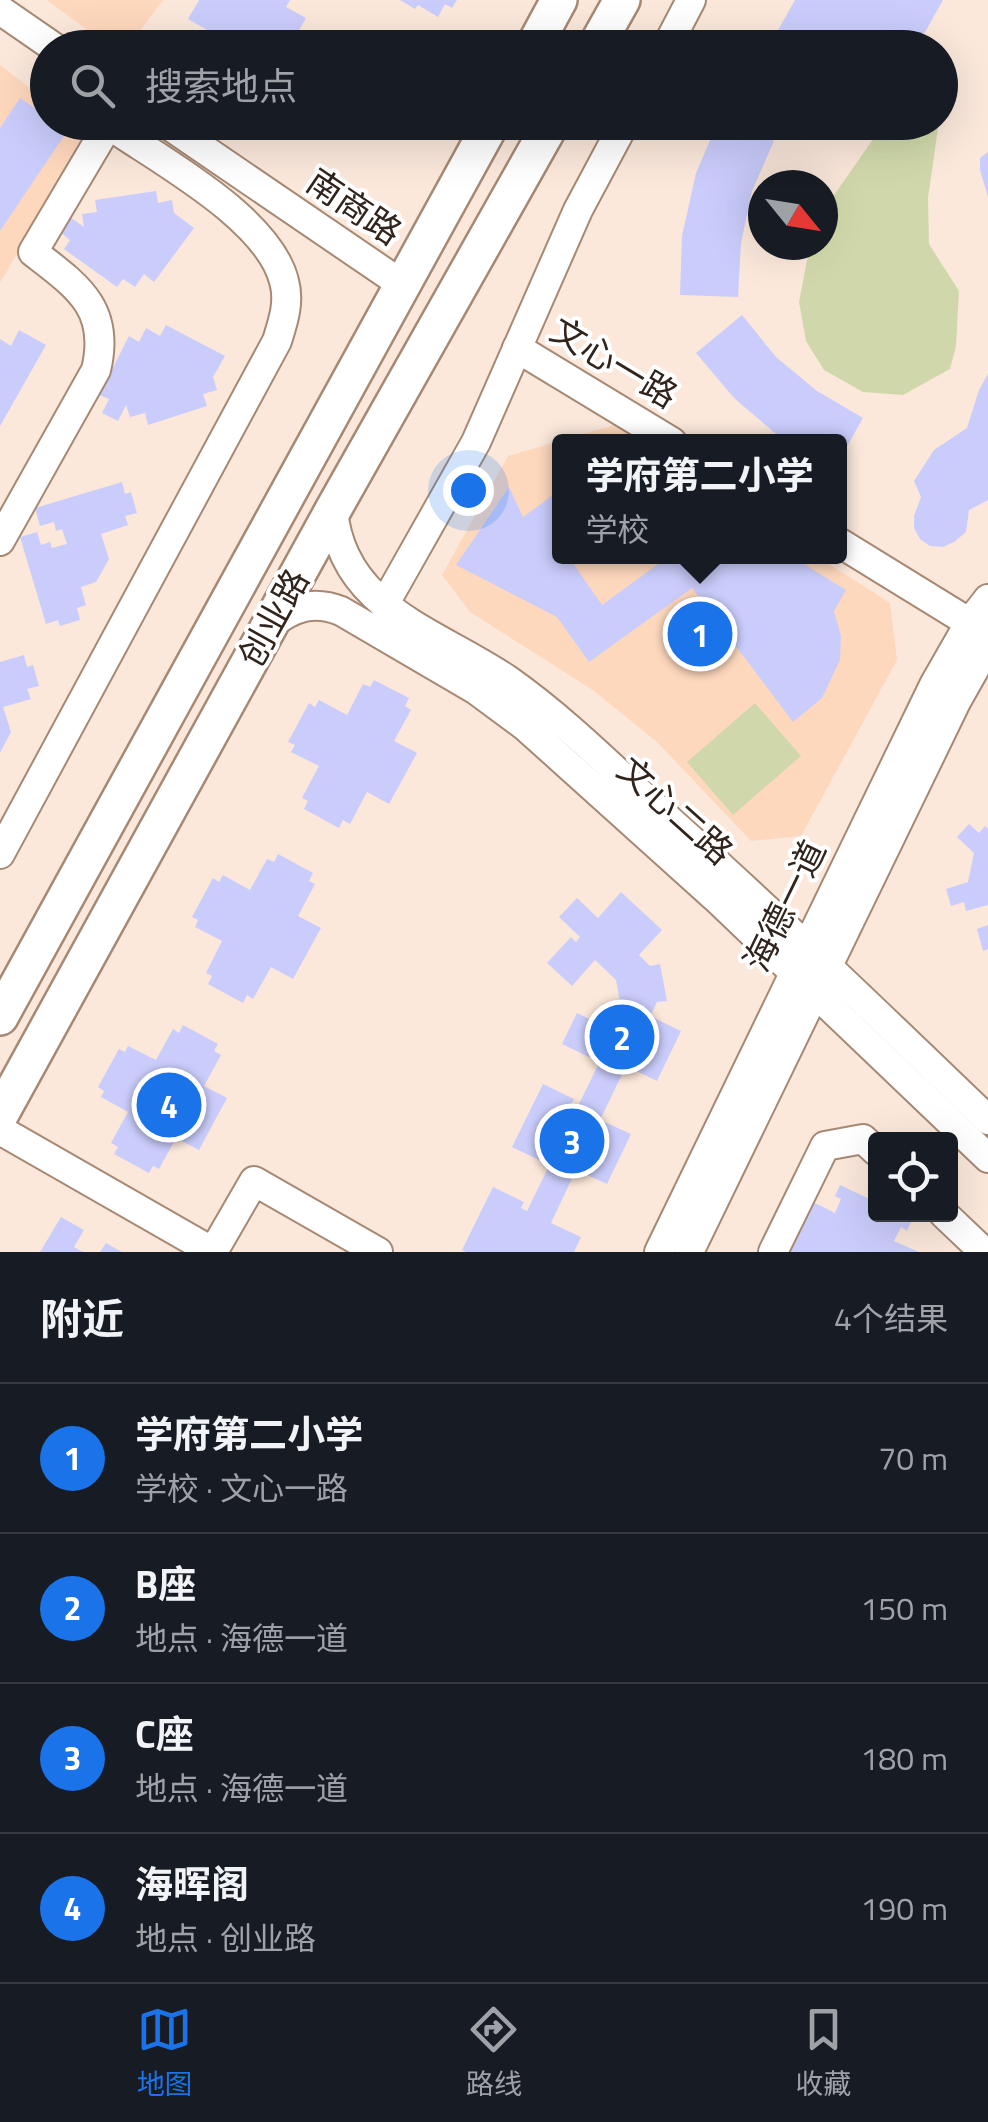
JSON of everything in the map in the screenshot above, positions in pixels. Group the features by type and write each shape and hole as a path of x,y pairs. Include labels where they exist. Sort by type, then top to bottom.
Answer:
{"main road":[{"path":"543,30 559,0"},
{"path":"605,30 622,0"},
{"name":"创业路","path":"0,1017 482,140"},
{"name":"创业路","path":"0,1115 332,510 542,140"}],"street":[{"path":"675,30 691,0"},
{"path":"0,10 30,31"},
{"path":"0,542 96,370 101,348 100,325 90,304 75,285 33,252 100,140"},
{"path":"0,854 277,341 286,312 286,284 276,258 255,231 233,211 132,140"},
{"name":"南商路","path":"190,140 402,285"},
{"path":"384,605 476,442 578,210 615,140"},
{"name":"文心一路","path":"517,348 659,434"},
{"name":"文心二路","path":"332,510 335,536 357,580 384,605 509,681 554,716 817,956 988,1120"},
{"path":"847,547 979,628"},
{"name":"海德一道","path":"689,1252 815,992 817,956 934,685 979,628 988,599"},
{"name":"文心二路","path":"270,625 288,611 324,604 476,690 526,727 794,972 988,1158"},
{"name":"海德一道","path":"659,1252 794,972 817,956 988,644"},
{"path":"0,1130 213,1252 254,1181 378,1252"},
{"path":"774,1252 825,1146 863,1139 868,1144"},
{"path":"949,1231 984,1252"}],"shaded area":[{"path":"47,0 163,0 140,30 87,30"},
{"path":"0,65 30,88 30,140 82,140 0,283"},
{"path":"614,425 629,434 583,434"},
{"path":"552,443 552,564 829,564 890,603 897,660 801,836 751,841 657,742 594,691 470,612 442,575 508,456"}],"green space":[{"path":"873,140 936,140 928,198 929,244 959,291 956,346 950,369 903,395 863,392 824,370 806,341 799,302 807,260 838,260 838,190"},
{"path":"755,703 801,756 733,815 687,762"}],"building":[{"path":"199,0 290,0 286,7 306,18 299,30 207,30 188,19"},
{"path":"400,0 457,0 452,8 445,4 438,17"},
{"path":"795,0 943,0 926,30 778,30"},
{"path":"20,98 30,105 30,140 61,140 0,231 0,128"},
{"path":"710,140 774,141 761,170 748,170 748,210 741,243 738,297 680,295 682,236 696,173"},
{"path":"988,152 988,197 980,158"},
{"path":"156,191 158,203 172,200 174,213 194,228 154,282 144,274 135,287 123,279 117,287 64,249 70,240 59,231 70,217 84,227 82,214 97,212 95,200"},
{"path":"742,315 776,357 817,391 863,418 847,447 847,434 776,434 734,398 696,353"},
{"path":"166,325 225,356 213,377 217,390 203,394 207,406 148,425 145,413 130,417 126,405 118,421 102,413 109,399 99,395 129,336 139,342 146,328 160,336"},
{"path":"19,330 46,345 0,426 0,339 11,346"},
{"path":"988,374 988,500 969,510 966,532 954,542 943,547 930,546 914,528 921,497 914,481 934,450 967,428"},
{"path":"122,482 125,494 131,492 137,513 125,516 128,525 101,534 109,559 96,582 81,587 86,605 77,608 80,620 60,626 58,620 46,624 20,537 37,532 41,545 50,542 52,548 67,544 62,529 56,531 54,522 40,526 35,508"},
{"path":"509,487 523,517 552,496 552,564 574,564 602,605 658,564 804,564 846,590 834,611 841,636 840,660 822,698 793,722 692,588 589,662 557,617 456,565"},
{"path":"24,655 27,667 33,665 39,686 27,689 31,699 3,707 11,732 0,753 0,662"},
{"path":"374,680 409,698 405,706 411,710 394,741 417,753 389,804 367,792 350,824 343,820 339,828 304,809 308,801 302,798 319,766 291,752 295,745 288,742 309,703 315,707 319,700 347,715 363,684 370,687"},
{"path":"969,824 979,833 985,826 988,829 988,905 966,911 964,902 951,906 946,889 968,882 974,853 957,837"},
{"path":"278,854 313,873 309,881 315,884 298,916 321,928 293,979 271,967 253,999 247,995 243,1003 208,984 212,976 206,973 222,941 195,927 198,920 192,917 213,878 219,882 223,875 250,890 267,859 274,862"},
{"path":"621,892 662,930 639,955 650,966 660,964 667,1001 657,1002 650,1016 681,1031 657,1081 626,1066 600,1120 631,1134 607,1184 576,1170 551,1223 581,1237 574,1252 466,1252 462,1250 493,1187 524,1202 521,1208 527,1211 553,1158 547,1155 543,1162 512,1147 543,1084 574,1099 571,1105 577,1108 603,1055 597,1052 593,1059 562,1044 577,1013 608,1028 620,1002 616,980 595,960 572,986 547,963 571,937 576,942 580,937 559,917 577,898 598,918"},
{"path":"988,925 988,949 983,951 977,929"},
{"path":"183,1025 218,1044 214,1051 221,1055 204,1086 227,1098 199,1150 176,1138 159,1169 153,1166 149,1173 114,1154 118,1147 111,1143 128,1112 101,1097 104,1091 98,1087 119,1049 125,1052 128,1046 156,1060 173,1029 179,1033"},
{"path":"840,1185 868,1198 868,1222 911,1222 907,1231 901,1227 894,1241 919,1252 782,1252 807,1199 835,1213 841,1199 835,1196"},
{"path":"61,1217 84,1230 74,1247 83,1252 40,1252"},
{"path":"106,1243 122,1252 100,1252"}],"place":[{"name":"学府第二小学","path":"700,634"},
{"name":"B座","path":"622,1037"},
{"name":"海晖阁","path":"169,1105"},
{"name":"C座","path":"572,1141"}]}
